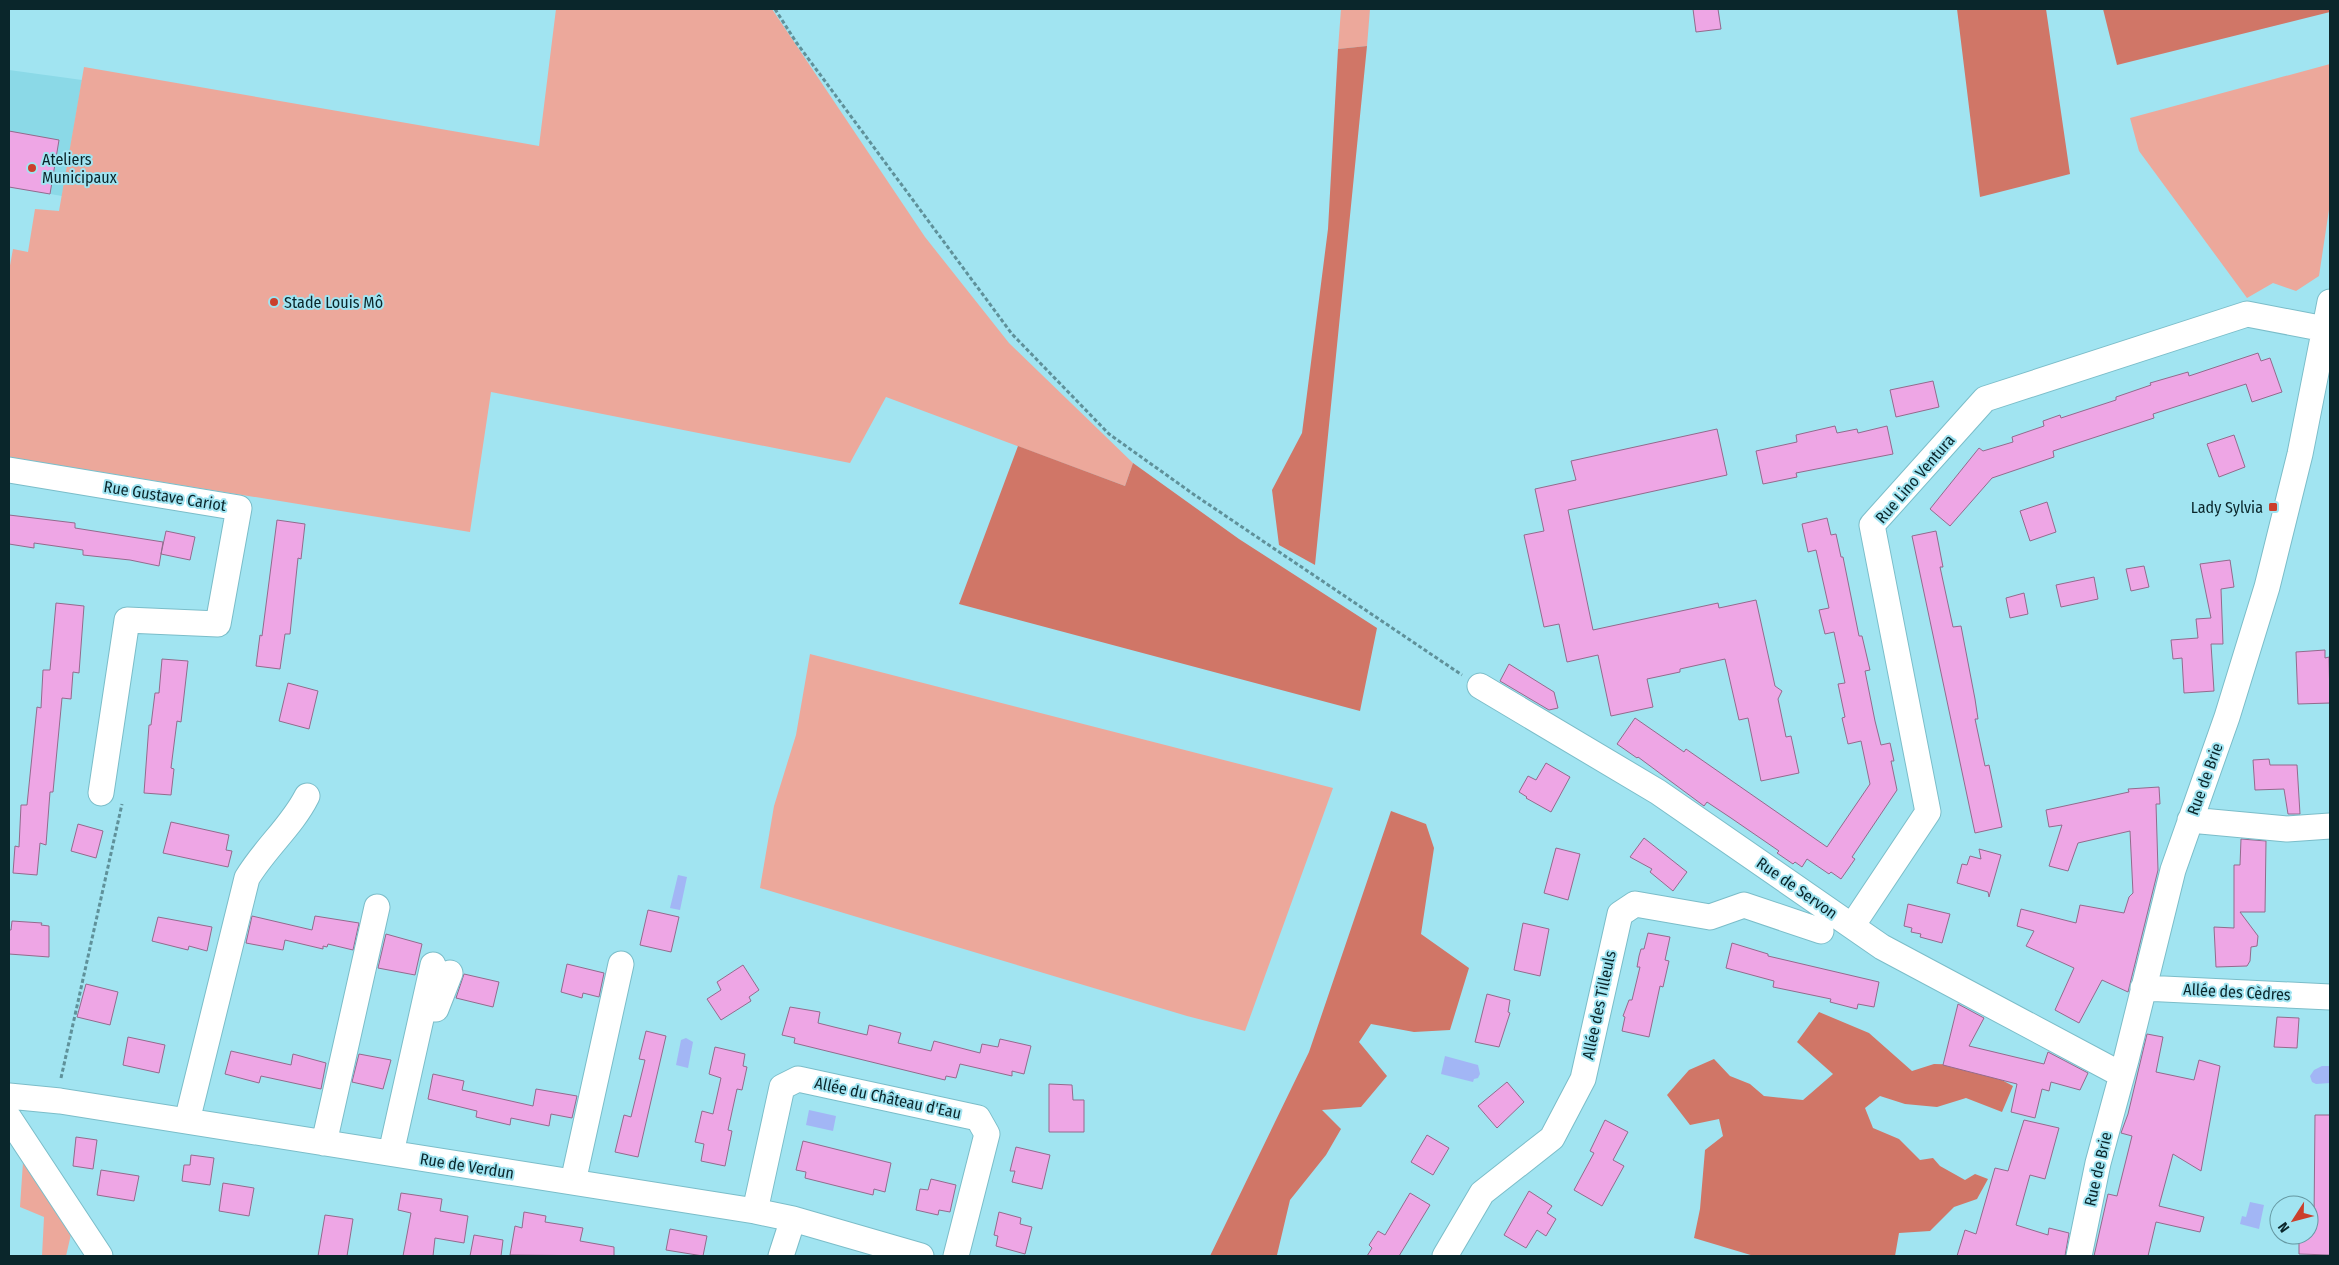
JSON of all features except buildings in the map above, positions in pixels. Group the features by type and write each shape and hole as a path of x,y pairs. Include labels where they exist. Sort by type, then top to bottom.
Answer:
{"street":[{"name":"Rue de Brie","path":"2079,1256 2098,1163 2173,870 2227,717 2267,587 2300,454 2330,302"},
{"name":"Rue Lino Ventura","path":"1852,926 1928,812 1872,525 1985,400 2247,314 2325,329"},
{"name":"Rue Gustave Cariot","path":"9,470 239,508 218,624 128,620 101,793"},
{"name":"Rue de Servon","path":"1480,686 1658,792 1882,947 2122,1075"},
{"path":"181,1120 247,878 259,859 299,813 308,796"},
{"path":"2190,820 2287,829 2330,826"},
{"path":"181,1120 229,897"},
{"name":"Allée des Tilleuls","path":"1446,1256 1482,1193 1552,1138 1583,1079 1620,914 1635,904 1710,916 1744,905 1822,931"},
{"path":"324,1143 377,907"},
{"path":"579,1183 621,964"},
{"path":"398,1155 438,1002 442,969"},
{"name":"Allée des Cèdres","path":"2143,988 2330,997"},
{"path":"579,1183 626,1002"},
{"name":"Allée du Château d'Eau","path":"755,1211 782,1087 798,1079 978,1118 987,1134 956,1256"},
{"name":"Rue de Verdun","path":"9,1096 60,1101 755,1211 793,1219 921,1256"},
{"path":"9,1118 100,1256"},
{"path":"781,1256 793,1219"}],"path":[{"path":"775,9 796,42 1012,334 1109,434 1196,496 1480,686"},
{"path":"60,1101 62,1072 122,804 101,793"}],"shaded area":[{"path":"556,9 772,9 925,237 1009,343 1133,463 1125,486 886,397 850,463 491,392 470,532 9,457 9,271 13,249 28,252 35,209 59,211 84,67 539,146"},
{"path":"1341,9 1370,9 1367,46 1338,49"},
{"path":"1957,9 2046,9 2070,174 1980,197"},
{"path":"2103,9 2330,9 2330,12 2117,65"},
{"path":"1367,46 1315,565 1279,545 1272,490 1302,433 1328,229 1338,49"},
{"path":"2330,64 2330,203 2319,276 2296,291 2273,283 2247,298 2139,151 2130,118"},
{"path":"9,70 82,80 62,196 9,187"},
{"path":"1018,446 1125,486 1133,463 1239,539 1377,628 1360,711 959,604"},
{"path":"810,654 1333,788 1245,1031 1187,1016 760,888 774,806 796,735"},
{"path":"1391,811 1426,824 1434,848 1421,934 1469,968 1450,1030 1414,1032 1371,1024 1359,1042 1387,1076 1361,1107 1322,1110 1341,1129 1326,1155 1290,1200 1277,1255 1210,1256 1309,1052"},
{"path":"678,875 687,877 680,910 670,908"},
{"path":"1819,1012 1869,1033 1912,1071 1934,1064 1974,1065 2013,1086 2002,1112 1966,1098 1937,1107 1905,1104 1880,1096 1865,1108 1873,1128 1899,1139 1920,1160 1933,1158 1940,1166 1965,1180 1975,1174 1988,1179 1977,1199 1954,1207 1930,1231 1899,1233 1895,1256 1754,1256 1694,1238 1700,1209 1705,1150 1723,1136 1719,1119 1690,1125 1667,1095 1689,1070 1714,1059 1730,1076 1750,1084 1764,1096 1803,1100 1833,1074 1797,1042"},
{"path":"686,1038 693,1042 688,1068 676,1065 681,1040"},
{"path":"1445,1056 1478,1065 1480,1074 1478,1078 1474,1079 1473,1082 1441,1074"},
{"path":"2322,1066 2330,1066 2330,1083 2316,1084 2312,1082 2310,1076 2314,1070"},
{"path":"809,1110 836,1116 833,1131 806,1125"},
{"path":"23,1162 72,1230 66,1256 42,1256 44,1217 20,1207"},
{"path":"2250,1202 2264,1205 2259,1229 2240,1224 2242,1216 2246,1217"}],"place":[{"name":"Ateliers Municipaux","path":"32,168"},
{"name":"Stade Louis Mô","path":"274,302"},
{"name":"Lady Sylvia","path":"2273,507"}]}
